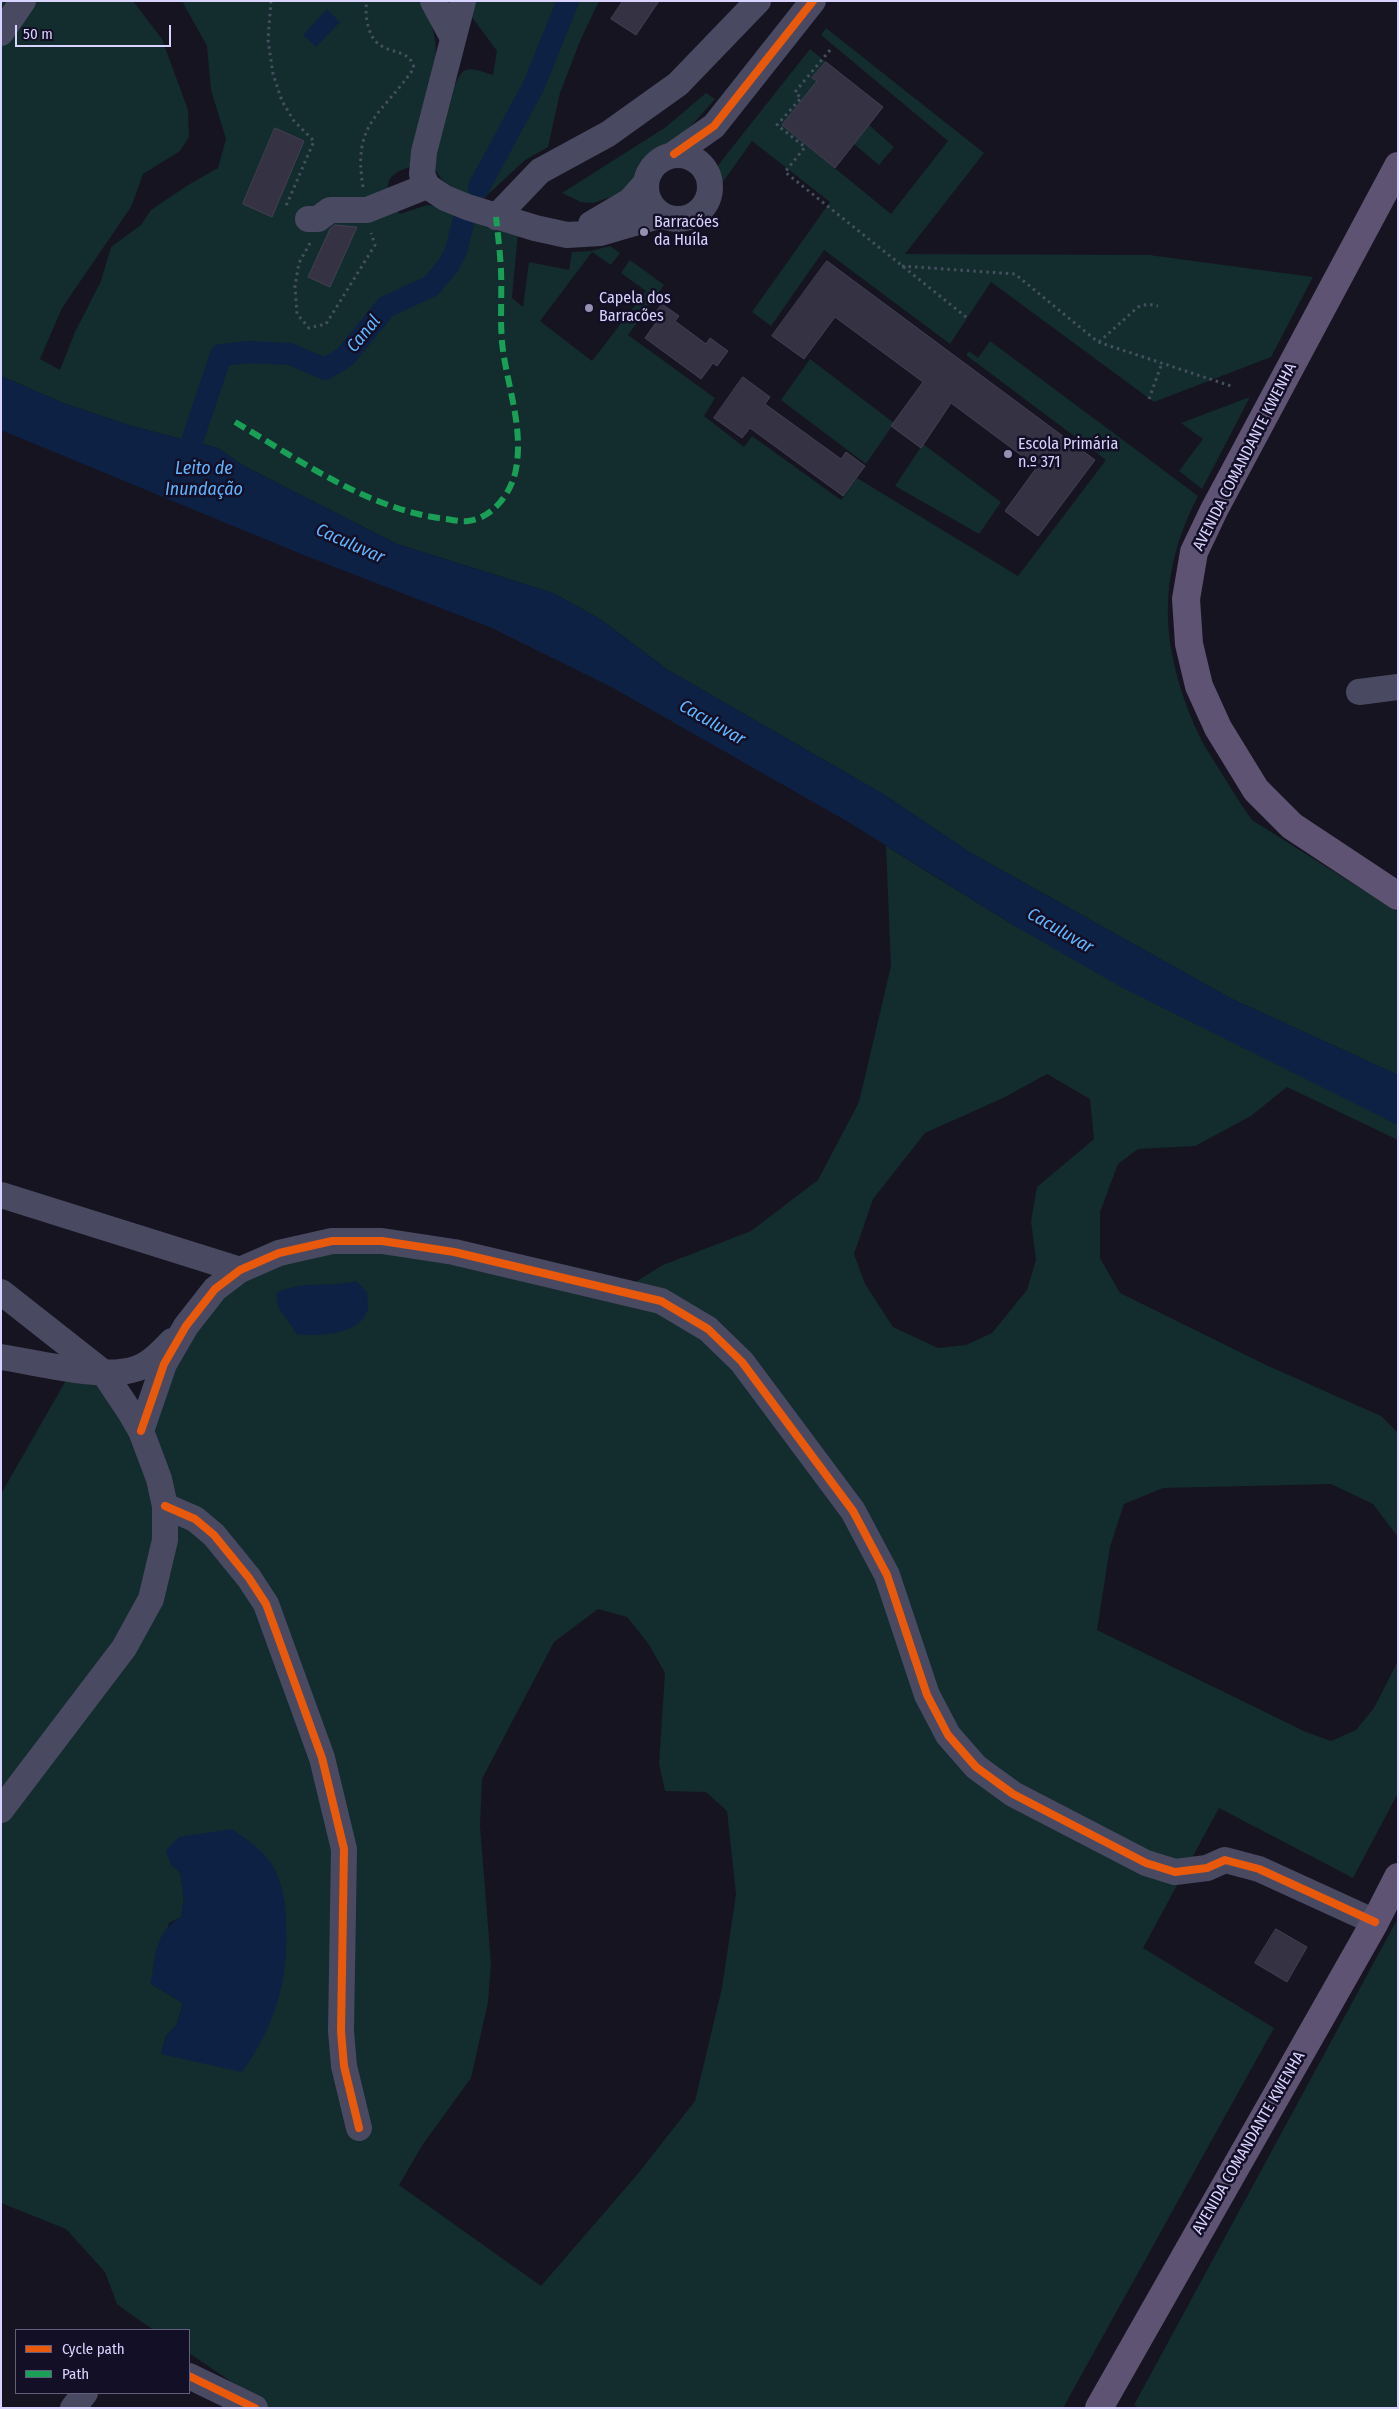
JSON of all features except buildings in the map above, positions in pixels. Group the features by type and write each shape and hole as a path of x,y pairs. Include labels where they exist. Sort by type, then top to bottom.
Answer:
{"main road":[{"name":"AVENIDA COMANDANTE KWENHA","path":"1398,166 1214,510 1194,552 1186,599 1190,644 1199,686 1218,728 1256,790 1292,826 1398,896"},
{"name":"AVENIDA COMANDANTE KWENHA","path":"1099,2408 1375,1922 1398,1877"}],"street":[{"path":"1,33 23,1"},
{"path":"432,1 453,38"},
{"path":"463,1 424,152 422,174 426,186 446,198 496,217 567,235 600,233 662,215"},
{"path":"496,217 540,171 608,134 678,84 758,1"},
{"path":"567,235 596,222 630,201 646,183 655,164 664,157 674,154 714,126 813,1"},
{"path":"708,176 714,126"},
{"path":"646,183 650,204 662,215 676,219 687,218 697,214 709,197 710,186 708,176 703,166 695,159 674,154"},
{"path":"308,219 318,219 330,210 367,210 426,186"},
{"path":"1359,692 1398,687"},
{"path":"1,1195 240,1270"},
{"path":"1,1357 104,1373 136,1369 157,1356 186,1326 215,1289 240,1270 280,1253 332,1241 382,1242 454,1252 661,1300 708,1329 742,1362 853,1510 887,1574 927,1695 948,1735 976,1767 1013,1794 1146,1862 1175,1872 1207,1868 1225,1860 1259,1869 1375,1922"},
{"path":"1,1292 104,1373 141,1431 160,1478 165,1506 165,1540 151,1600 124,1648 1,1810"},
{"path":"141,1431 164,1364 186,1326"},
{"path":"165,1506 196,1518 214,1535 249,1578 266,1604 322,1758 344,1849 341,2031 344,2066 359,2128"},
{"path":"190,2376 255,2408"},
{"path":"73,2408 84,2394"}],"path":[{"path":"271,1 268,40 273,74 282,101 294,121 314,141 312,150 286,206 320,225 298,263 295,286 297,314 309,328 326,324 375,245 367,210 360,154 365,133 378,110 400,89 414,68 413,62 400,52 379,45 370,31 365,8 367,1"},
{"path":"830,50 795,92 801,98 777,125 804,147 785,172 966,317"},
{"path":"901,266 1015,274 1098,342 1234,387"},
{"path":"1098,342 1138,307 1148,304 1158,306"},
{"path":"1149,399 1162,363"}],"green space":[{"path":"1,1 133,1 162,39 188,110 189,137 180,151 143,174 131,207 62,308 40,359 60,370 75,332 101,281 111,247 141,225 151,210 188,185 218,168 226,139 211,90 207,46 182,1 420,1 433,30 436,46 434,81 411,166 391,177 389,182 389,194 393,205 400,214 427,205 447,208 488,228 518,232 512,298 523,307 529,262 569,270 572,252 591,251 610,246 620,253 611,265 592,252 540,321 592,361 646,291 621,273 630,260 664,285 628,335 715,398 704,416 744,447 752,436 841,500 857,478 1018,576 1106,460 966,355 969,351 978,358 990,341 1198,496 1184,527 1175,556 1169,586 1170,643 1176,673 1186,702 1202,742 1252,820 1398,912 1398,1075 1232,999 971,853 883,794 668,670 600,619 553,593 397,544 242,465 218,448 131,426 63,403 1,376"},
{"path":"471,1 599,1 580,41 560,93 548,147 525,160 481,201 451,187 435,170 433,162 450,96 460,74 472,69 493,75 497,51 471,16"},
{"path":"826,28 984,153 905,254 1149,255 1313,277 1271,357 1154,402 991,282 950,344 824,250 771,326 752,312 830,202 752,141 720,186 717,170 719,164 810,49 826,62 813,78 849,107 833,126 801,101 782,125 891,214 948,141 821,35"},
{"path":"706,93 715,99 673,146 651,158 642,174 617,195 593,203 581,202 562,193 666,127"},
{"path":"869,125 894,147 879,165 854,144"},
{"path":"810,359 894,423 866,464 781,400"},
{"path":"1250,397 1202,489 1179,471 1203,439 1181,423"},
{"path":"923,444 1001,502 979,534 895,486"},
{"path":"886,846 1013,925 1398,1125 1398,1140 1287,1087 1251,1116 1195,1146 1138,1149 1118,1164 1100,1212 1100,1258 1120,1293 1266,1365 1381,1416 1398,1433 1398,1537 1373,1504 1331,1484 1163,1488 1124,1504 1110,1547 1097,1630 1306,1732 1331,1741 1356,1730 1374,1708 1398,1661 1398,1793 1353,1878 1219,1808 1143,1948 1274,2028 1063,2408 270,2408 190,2354 190,2329 152,2329 117,2304 105,2272 66,2229 1,2203 1,1494 73,1368 104,1373 141,1430 215,1289 332,1241 621,1291 663,1265 751,1231 818,1180 859,1102 891,966","holes":["1047,1074 1090,1099 1094,1139 1037,1187 1031,1221 1036,1260 1027,1290 992,1333 966,1345 938,1348 893,1327 865,1284 854,1254 873,1199 925,1133 1003,1098","598,1609 627,1617 648,1643 665,1673 659,1764 665,1791 706,1792 727,1811 736,1894 722,1988 695,2101 636,2176 541,2286 399,2185 423,2144 471,2078 488,2002 491,1964 480,1826 482,1779 554,1642","171,1865 285,1900 161,2054 166,2036 177,2024 183,2003 151,1984 169,1923 181,1917 184,1897 180,1872"]},
{"path":"1398,1918 1398,2408 1139,2408 1134,2405"}],"water":[{"path":"327,9 340,22 316,47 303,35"},
{"name":"Leito de Inundação","path":"1,376 63,403 131,426 218,448 242,465 397,544 553,593 600,619 668,670 883,794 971,853 1232,999 1398,1075 1398,1125 1121,987 1013,925 850,823 615,689 492,628 301,554 1,430"},
{"path":"356,1281 367,1292 368,1307 365,1316 349,1329 327,1334 297,1334 278,1307 276,1293 286,1289 305,1285"},
{"path":"232,1829 256,1847 275,1870 282,1891 286,1919 285,1965 277,2003 263,2038 242,2072 161,2054 166,2036 177,2024 183,2003 151,1984 155,1955 161,1937 172,1923 181,1917 184,1897 180,1872 171,1865 166,1850 179,1837"}],"waterway":[{"name":"Canal","path":"479,187 534,85 568,1"},
{"name":"Canal","path":"172,462 189,450 221,355 249,352 290,354 325,369 345,357 386,307 431,286 448,266 456,251 465,215"}],"marked path":[{"path":"235,422 336,482 390,506 418,514 463,521 477,519 493,509 506,495 514,478 518,453 514,405 502,342 501,270 496,217"}],"cycle path":[{"path":"674,154 714,126 813,1"},
{"path":"141,1431 164,1364 186,1326 215,1289 240,1270 279,1253 332,1241 382,1241 454,1252 661,1301 708,1329 742,1362 853,1511 887,1575 927,1695 948,1735 976,1767 1013,1794 1146,1863 1175,1872 1207,1868 1225,1860 1259,1869 1375,1922"},
{"path":"165,1506 195,1519 214,1535 249,1578 266,1604 322,1758 344,1849 341,2031 344,2066 359,2128"},
{"path":"190,2376 255,2408"}],"place":[{"name":"Barracões da Huíla","path":"644,232"},
{"name":"Capela dos Barracões","path":"589,308"},
{"name":"Escola Primária n.º 371","path":"1008,454"}],"water label":[{"name":"Caculuvar","path":"350,544"},
{"name":"Caculuvar","path":"712,723"},
{"name":"Caculuvar","path":"1060,931"}]}
